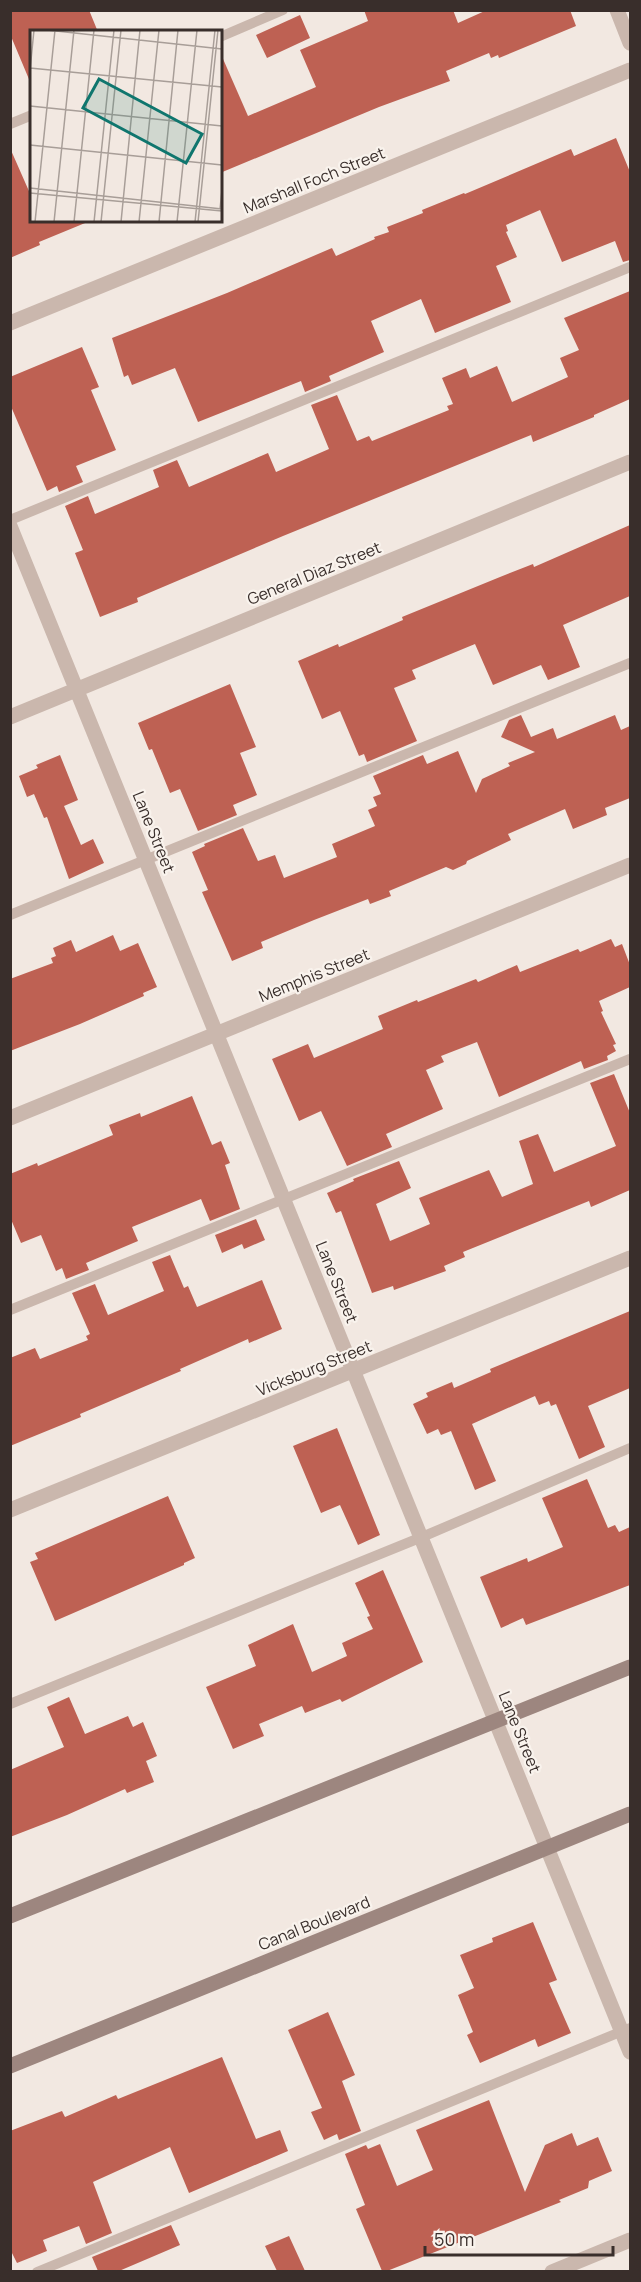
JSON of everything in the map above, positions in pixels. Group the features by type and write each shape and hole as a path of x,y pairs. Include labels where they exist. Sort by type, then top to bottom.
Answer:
{"main road":[{"path":"10,1916 630,1667"},
{"name":"Canal Boulevard","path":"10,2066 630,1814"}],"street":[{"path":"617,10 630,43"},
{"name":"Marshall Foch Street","path":"10,323 630,70"},
{"name":"General Diaz Street","path":"10,717 630,462"},
{"name":"Lane Street","path":"10,525 547,1847 626,2030 630,2052"},
{"name":"Memphis Street","path":"10,1118 630,865"},
{"name":"Vicksburg Street","path":"10,1510 630,1258"},
{"path":"552,2271 630,2240"}],"lane":[{"path":"222,36 283,10"},
{"path":"10,124 30,116"},
{"path":"10,520 630,267"},
{"path":"10,915 630,663"},
{"path":"10,1310 630,1059"},
{"path":"10,1704 422,1537 630,1448"},
{"path":"36,2271 626,2030"}],"building":[{"path":"10,10 89,10 97,30 30,30 30,82 10,34"},
{"path":"364,10 453,10 458,23 487,10 570,10 576,26 499,58 498,55 491,58 489,53 446,71 450,81 379,107 222,172 222,57 248,116 316,87 300,50 368,21"},
{"path":"300,15 310,38 267,58 256,35"},
{"path":"616,138 630,172 630,260 623,262 615,241 562,262 540,210 506,225 508,231 506,232 517,257 496,266 511,302 435,333 421,299 371,321 384,352 329,376 331,381 305,392 301,381 198,422 175,368 132,385 128,375 124,377 112,338 227,293 332,248 336,256 389,232 387,227 423,213 422,210 571,149 574,156"},
{"path":"10,148 30,193 30,222 88,222 39,242 40,245 10,258"},
{"path":"630,291 630,399 594,417 533,442 531,435 283,536 137,598 138,602 100,617 75,553 83,550 65,506 88,496 95,514 159,487 153,470 177,460 189,487 268,453 276,472 329,449 311,405 337,395 357,441 369,436 372,441 449,410 447,406 453,404 442,378 466,368 470,378 497,366 512,402 568,377 560,358 579,350 564,318"},
{"path":"82,347 99,387 91,390 116,450 76,466 83,482 59,492 57,486 47,491 10,404 10,377"},
{"path":"630,525 630,596 563,625 580,667 548,680 541,665 493,685 475,644 412,670 416,679 394,688 417,741 367,762 364,754 359,756 340,711 322,719 298,661 338,644 339,647 403,620 402,617 533,564 534,567"},
{"path":"230,684 256,747 240,753 257,795 233,805 237,815 198,831 180,789 170,793 152,749 149,750 138,723"},
{"path":"521,715 531,737 553,728 557,739 615,715 621,730 630,726 630,798 605,808 607,815 573,829 565,809 508,834 511,840 453,870 446,867 389,891 391,896 370,904 368,899 314,920 261,942 263,948 232,961 202,892 208,890 192,852 205,846 204,844 243,828 258,861 275,855 284,878 337,857 332,844 375,826 368,810 377,806 373,797 381,794 373,776 423,755 427,764 458,751 476,793 482,779 510,766 508,763 535,752 501,737 509,720"},
{"path":"60,755 78,800 64,806 81,845 93,839 104,863 69,879 47,817 44,818 34,794 27,797 19,776 38,768 36,765"},
{"path":"113,935 120,951 138,943 157,987 143,993 144,996 80,1024 10,1051 10,979 53,963 51,958 56,956 53,948 71,940 76,952"},
{"path":"611,939 615,947 622,944 630,965 630,987 599,1001 603,1011 601,1012 616,1044 613,1045 616,1051 607,1056 608,1060 584,1069 581,1061 499,1097 477,1042 441,1056 444,1062 426,1070 443,1109 386,1134 392,1147 347,1166 321,1111 299,1121 272,1059 308,1044 314,1058 383,1029 378,1016 417,1000 418,1002 476,979 478,982 517,965 520,972 578,949 580,952"},
{"path":"614,1074 630,1113 630,1190 591,1207 589,1201 463,1252 465,1257 444,1266 446,1271 394,1290 393,1286 372,1293 341,1211 336,1213 327,1193 354,1181 353,1179 399,1161 411,1188 376,1204 390,1241 430,1224 419,1198 489,1170 502,1197 533,1184 519,1141 538,1134 554,1172 616,1146 590,1083"},
{"path":"192,1096 212,1145 221,1141 230,1163 225,1165 240,1209 210,1221 201,1199 132,1227 138,1241 86,1263 89,1270 66,1279 62,1268 56,1271 41,1235 21,1243 10,1217 10,1174 37,1163 38,1166 113,1135 109,1125 140,1113 141,1117"},
{"path":"256,1219 265,1240 244,1249 242,1244 222,1253 215,1235"},
{"path":"170,1255 184,1288 188,1286 197,1307 262,1280 282,1329 249,1343 248,1339 180,1369 181,1371 80,1414 81,1417 10,1446 10,1358 35,1348 40,1359 88,1340 86,1336 90,1334 72,1293 95,1284 108,1315 164,1291 152,1262"},
{"path":"630,1311 630,1388 588,1406 605,1447 579,1459 556,1404 551,1406 549,1401 539,1405 535,1396 472,1424 496,1481 475,1490 451,1431 441,1435 438,1429 427,1434 413,1404 428,1397 426,1393 452,1382 454,1388 491,1372 490,1369"},
{"path":"337,1428 380,1535 358,1545 340,1505 321,1513 293,1446"},
{"path":"587,1479 608,1528 615,1525 619,1532 630,1527 630,1585 526,1625 523,1618 501,1628 480,1577 527,1558 528,1562 563,1547 542,1498"},
{"path":"168,1496 195,1558 184,1565 55,1621 30,1562 38,1559 35,1553"},
{"path":"383,1570 423,1662 342,1702 340,1699 305,1713 302,1706 259,1724 264,1736 233,1749 206,1687 256,1666 248,1645 293,1624 312,1672 347,1656 342,1643 373,1629 367,1617 370,1616 355,1583"},
{"path":"69,1697 85,1734 128,1716 133,1727 143,1722 157,1756 146,1761 154,1782 127,1793 125,1789 10,1837 10,1770 64,1747 47,1707"},
{"path":"533,1922 557,1980 549,1983 571,2033 538,2047 535,2039 480,2063 467,2035 473,2032 458,1995 474,1988 460,1955 493,1942 492,1938"},
{"path":"328,2012 355,2075 342,2081 361,2131 339,2140 337,2134 324,2140 311,2112 322,2108 288,2030"},
{"path":"222,2057 256,2139 280,2130 288,2151 189,2193 170,2147 93,2182 112,2233 86,2244 79,2226 43,2240 47,2251 17,2263 10,2249 10,2131 62,2111 65,2117 116,2095 118,2099"},
{"path":"489,2100 525,2192 545,2145 572,2133 577,2146 598,2137 612,2171 589,2181 588,2188 559,2200 561,2202 382,2271 356,2209 365,2205 345,2154 366,2145 368,2149 380,2144 397,2186 433,2170 416,2130"},
{"path":"171,2225 180,2245 119,2271 98,2271 92,2257"},
{"path":"289,2236 305,2271 277,2271 265,2246"}]}
